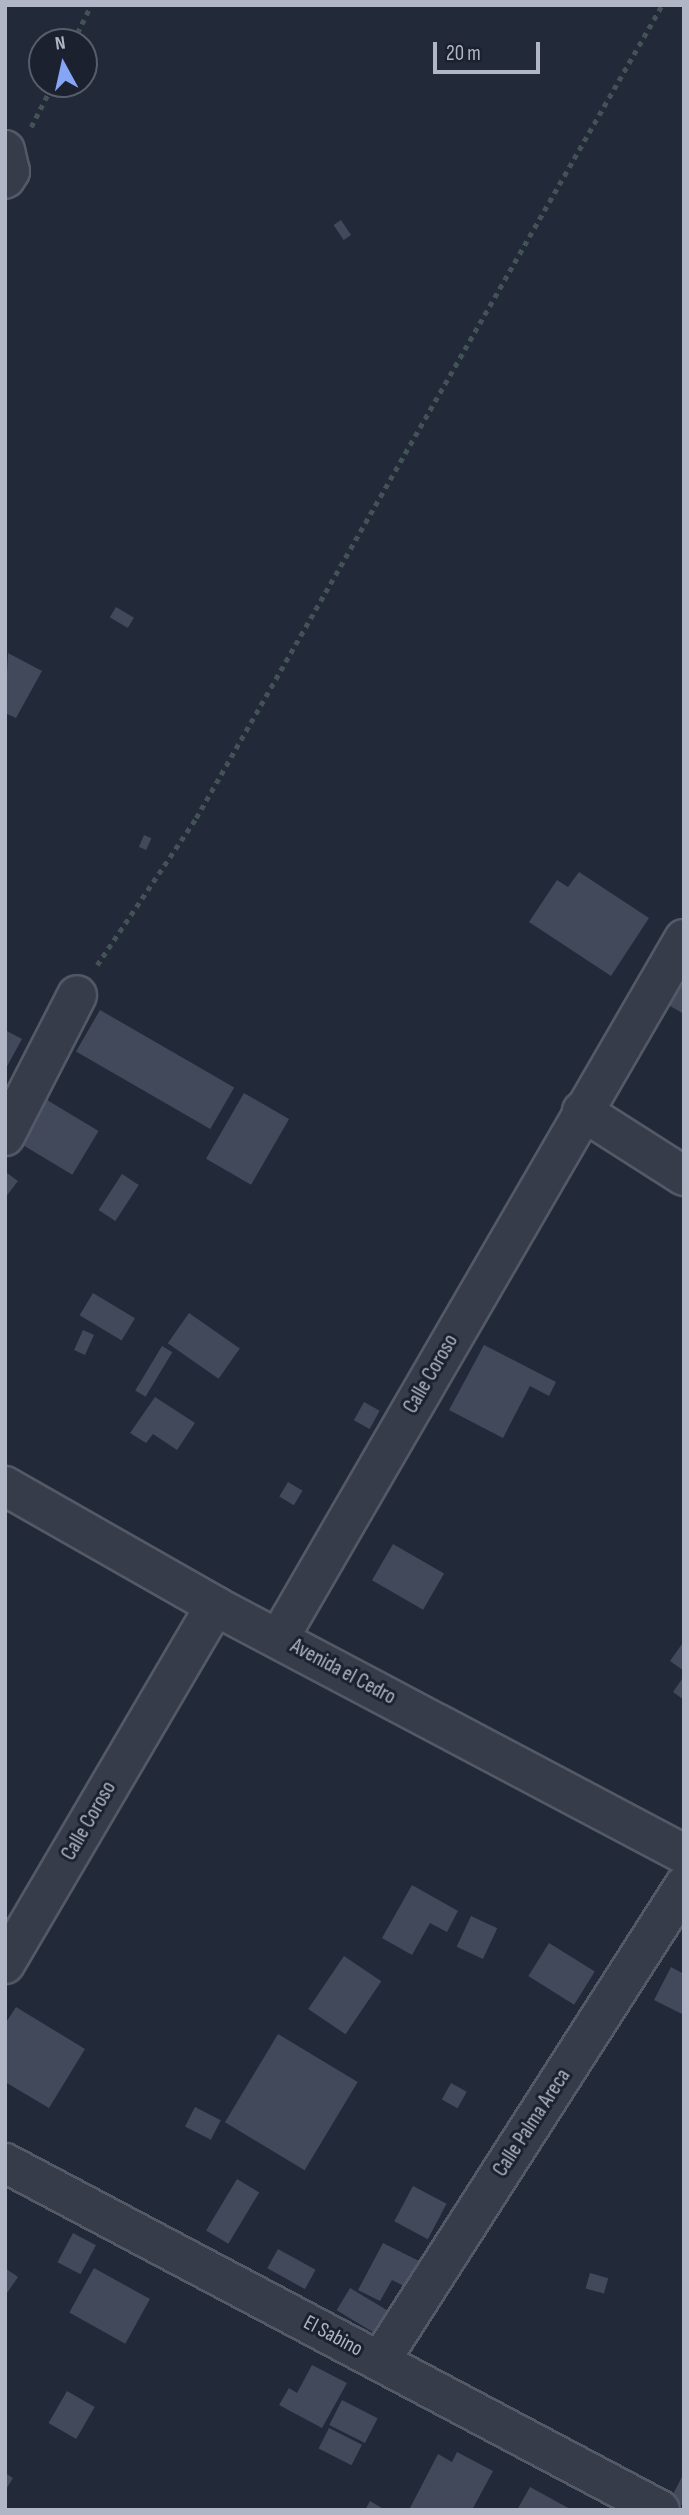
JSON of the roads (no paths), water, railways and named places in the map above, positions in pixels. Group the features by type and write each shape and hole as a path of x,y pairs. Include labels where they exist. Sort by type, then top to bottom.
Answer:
{"street":[{"path":"5,150 10,171 5,179"},
{"name":"Calle Coroso","path":"279,1637 684,939"},
{"path":"5,1136 77,995"},
{"path":"582,1111 684,1176"},
{"name":"Avenida el Cedro","path":"5,1486 215,1606 279,1637 684,1854"},
{"name":"Calle Coroso","path":"5,1964 215,1606"},
{"name":"Calle Palma Areca","path":"380,2361 684,1886"},
{"name":"El Sabino","path":"5,2163 660,2510"}]}
